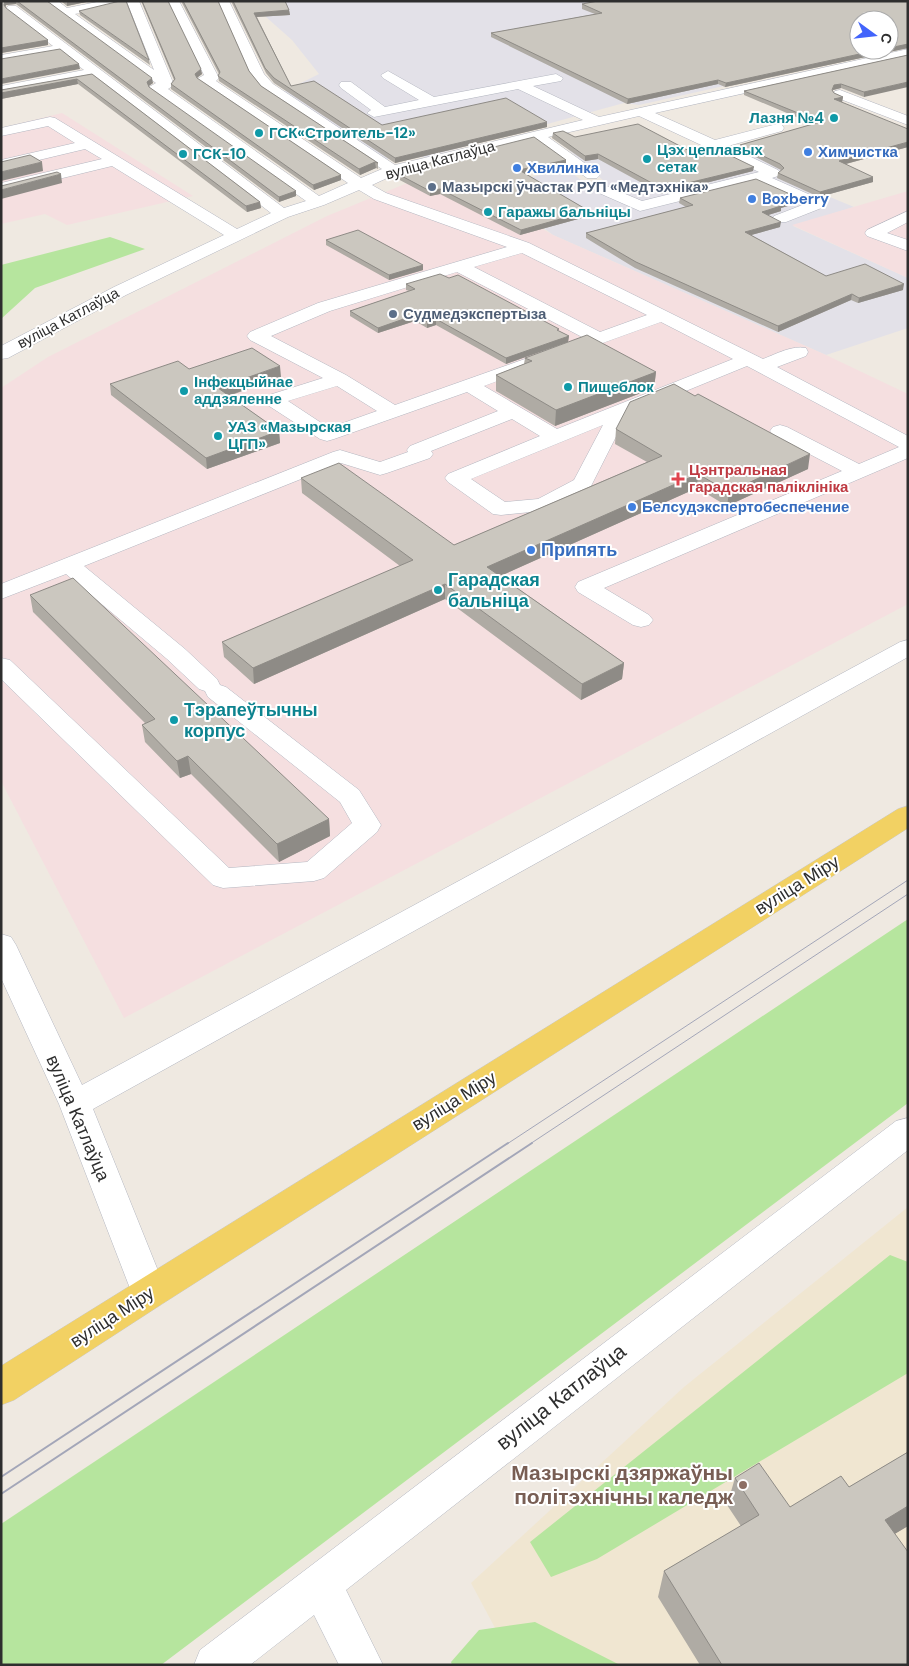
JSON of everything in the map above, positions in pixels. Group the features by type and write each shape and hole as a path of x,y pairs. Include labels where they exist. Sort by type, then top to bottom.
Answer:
{"main road":[{"name":"вуліца Міру","path":"1,1387 908,815"}],"street":[{"path":"66,12 122,1"},
{"path":"133,1 166,85"},
{"path":"173,1 208,78 361,185 380,196 523,247 755,363 908,444"},
{"path":"223,1 258,75 268,87 393,170"},
{"path":"6,10 53,2 166,85 318,202"},
{"path":"6,10 64,48 125,93 282,214"},
{"path":"8,43 23,55"},
{"path":"1,59 64,48"},
{"path":"59,62 78,59"},
{"name":"вуліца Катлаўца","path":"1,354 120,291 282,214 361,185 393,170 536,135 874,60"},
{"path":"895,60 908,65"},
{"path":"1,90 96,72"},
{"path":"240,76 258,75"},
{"path":"388,75 432,102"},
{"path":"346,85 378,112 556,78"},
{"path":"517,84 596,122"},
{"path":"125,93 166,85"},
{"path":"840,94 908,121"},
{"path":"604,190 640,206 772,173 641,112"},
{"path":"1,132 50,121 236,236"},
{"path":"714,145 777,128"},
{"path":"536,135 592,176"},
{"path":"1,164 87,144"},
{"path":"1,188 114,161"},
{"path":"758,177 818,204 780,219"},
{"path":"908,216 873,233 908,246"},
{"path":"394,412 339,379 256,336 324,308 523,247"},
{"path":"458,266 600,338"},
{"path":"339,379 273,400 327,435 662,316"},
{"path":"1,592 340,456 380,469 439,466 557,438 619,412 755,363 799,352"},
{"path":"469,385 557,438"},
{"path":"513,412 417,450 501,509 543,505 583,484 619,412"},
{"path":"780,432 857,471"},
{"path":"641,620 586,587 908,451"},
{"path":"1,665 223,878 314,871 367,825 350,796 213,688 176,654 68,565"},
{"path":"75,1104 908,647"},
{"name":"вуліца Катлаўца","path":"1,945 75,1104 149,1293"},
{"name":"вуліца Катлаўца","path":"215,1665 908,1131"},
{"path":"320,1583 362,1665"}],"shaded area":[{"path":"261,1 908,1 899,10 849,10 849,58 639,105 624,103 427,157 386,159 283,92 319,74 292,40 266,17"},
{"path":"62,113 193,196 67,225 45,214 1,224 1,128"},
{"path":"635,127 724,174 712,159 745,148 805,176 789,180 854,207 793,226 908,278 908,328 826,355 553,235 491,188 566,168 587,185 604,181 563,145"},
{"path":"439,170 553,235 826,355 908,394 908,604 124,1018 1,781 1,388 48,357 327,216"},
{"path":"908,191 908,278 792,225"},
{"name":"Мазырскі дзяржаўны політэхнічны каледж","path":"908,1207 908,1665 515,1665 471,1583 684,1387"}],"green space":[{"path":"110,237 145,249 35,288 1,319 1,265"},
{"path":"908,919 908,1103 161,1665 1,1665 1,1524"},
{"path":"890,1255 908,1262 908,1373 597,1559 551,1577 530,1542"},
{"path":"535,1622 620,1665 452,1665 451,1662 479,1630"}],"building":[{"path":"1,1 5,1 4,5 6,8 48,40 1,48"},
{"path":"17,1 47,1 152,78 147,82 149,87 296,191 279,197"},
{"path":"126,1 149,60 79,11"},
{"path":"142,1 168,1 201,69 195,74 197,78 341,175 313,185 171,84 175,79"},
{"path":"183,1 218,1 249,71 261,86 378,163 375,162 359,169 218,76 220,72"},
{"path":"233,1 285,1 289,10 254,13 291,86 314,81 382,125 506,98 547,122 395,158 274,78 265,68"},
{"path":"598,1 908,1 908,44 899,46 899,10 849,10 849,56 726,83 718,80 628,99 491,33 602,13 582,4"},
{"path":"60,49 79,64 1,79 1,59"},
{"path":"908,55 908,82 864,92 841,84 834,85 832,90 843,97 834,99 908,129 908,142 839,161 873,177 820,192 778,173 784,168 780,164 740,145 820,122 744,91 885,60 899,60 899,57"},
{"name":"ГСК-10","path":"92,74 260,202 246,206 77,79 1,93 1,90"},
{"name":"Цэх цеплавых сетак","path":"638,124 699,156 719,150 754,167 663,189 598,154 585,156 553,133 563,131 575,137"},
{"path":"534,137 566,160 519,170 589,211 521,230 440,189 430,191 394,172"},
{"path":"30,155 42,162 1,172 1,162"},
{"path":"57,172 61,174 1,190 1,186"},
{"path":"756,179 799,198 776,204 781,206 762,212 781,222 745,232 826,276 865,264 904,284 859,298 852,294 778,326 636,262 586,233 693,205 680,198"},
{"path":"358,230 423,265 389,275 326,240"},
{"path":"440,274 449,278 458,275 569,336 506,358 436,319 427,322 415,315 378,328 350,311 415,289 406,284"},
{"path":"587,335 656,372 556,410 496,375 532,361 525,358"},
{"path":"252,348 280,366 218,388 279,431 206,458 110,384 178,361 189,369"},
{"path":"674,384 695,396 698,394 810,454 729,492 698,474 487,567 624,663 582,684 445,584 253,668 222,642 413,560 301,478 339,463 454,545 662,456 616,429 630,402"},
{"name":"Тэрапеўтычны корпус","path":"73,578 329,819 277,844 188,756 177,761 142,725 155,719 30,595"},
{"path":"908,1452 908,1506 885,1520 908,1552 908,1665 722,1665 664,1571 759,1515 735,1478 759,1463 790,1507 841,1476 849,1487"}],"tram line":[{"path":"507,1144 908,880"},
{"path":"530,1144 908,894"},
{"path":"1,1477 508,1143"},
{"path":"1,1494 532,1143"}],"place":[{"name":"Лазня №4","path":"834,118"},
{"name":"ГСК«Строитель-12»","path":"259,133"},
{"name":"Химчистка","path":"808,152"},
{"name":"ГСК-10","path":"183,154"},
{"name":"Цэх цеплавых сетак","path":"647,159"},
{"name":"Хвилинка","path":"517,168"},
{"name":"Мазырскі ўчастак РУП «Медтэхніка»","path":"432,187"},
{"name":"Boxberry","path":"752,199"},
{"name":"Гаражы бальніцы","path":"488,212"},
{"name":"Судмедэкспертыза","path":"393,314"},
{"name":"Пищеблок","path":"568,387"},
{"name":"Інфекцыйнае аддзяленне","path":"184,391"},
{"name":"УАЗ «Мазырская ЦГП»","path":"218,436"},
{"name":"Цэнтральная гарадская паліклініка","path":"678,479"},
{"name":"Белсудэкспертобеспечение","path":"632,507"},
{"name":"Припять","path":"531,550"},
{"name":"Гарадская бальніца","path":"438,590"},
{"name":"Тэрапеўтычны корпус","path":"174,720"},
{"name":"Мазырскі дзяржаўны політэхнічны каледж","path":"743,1485"}]}
